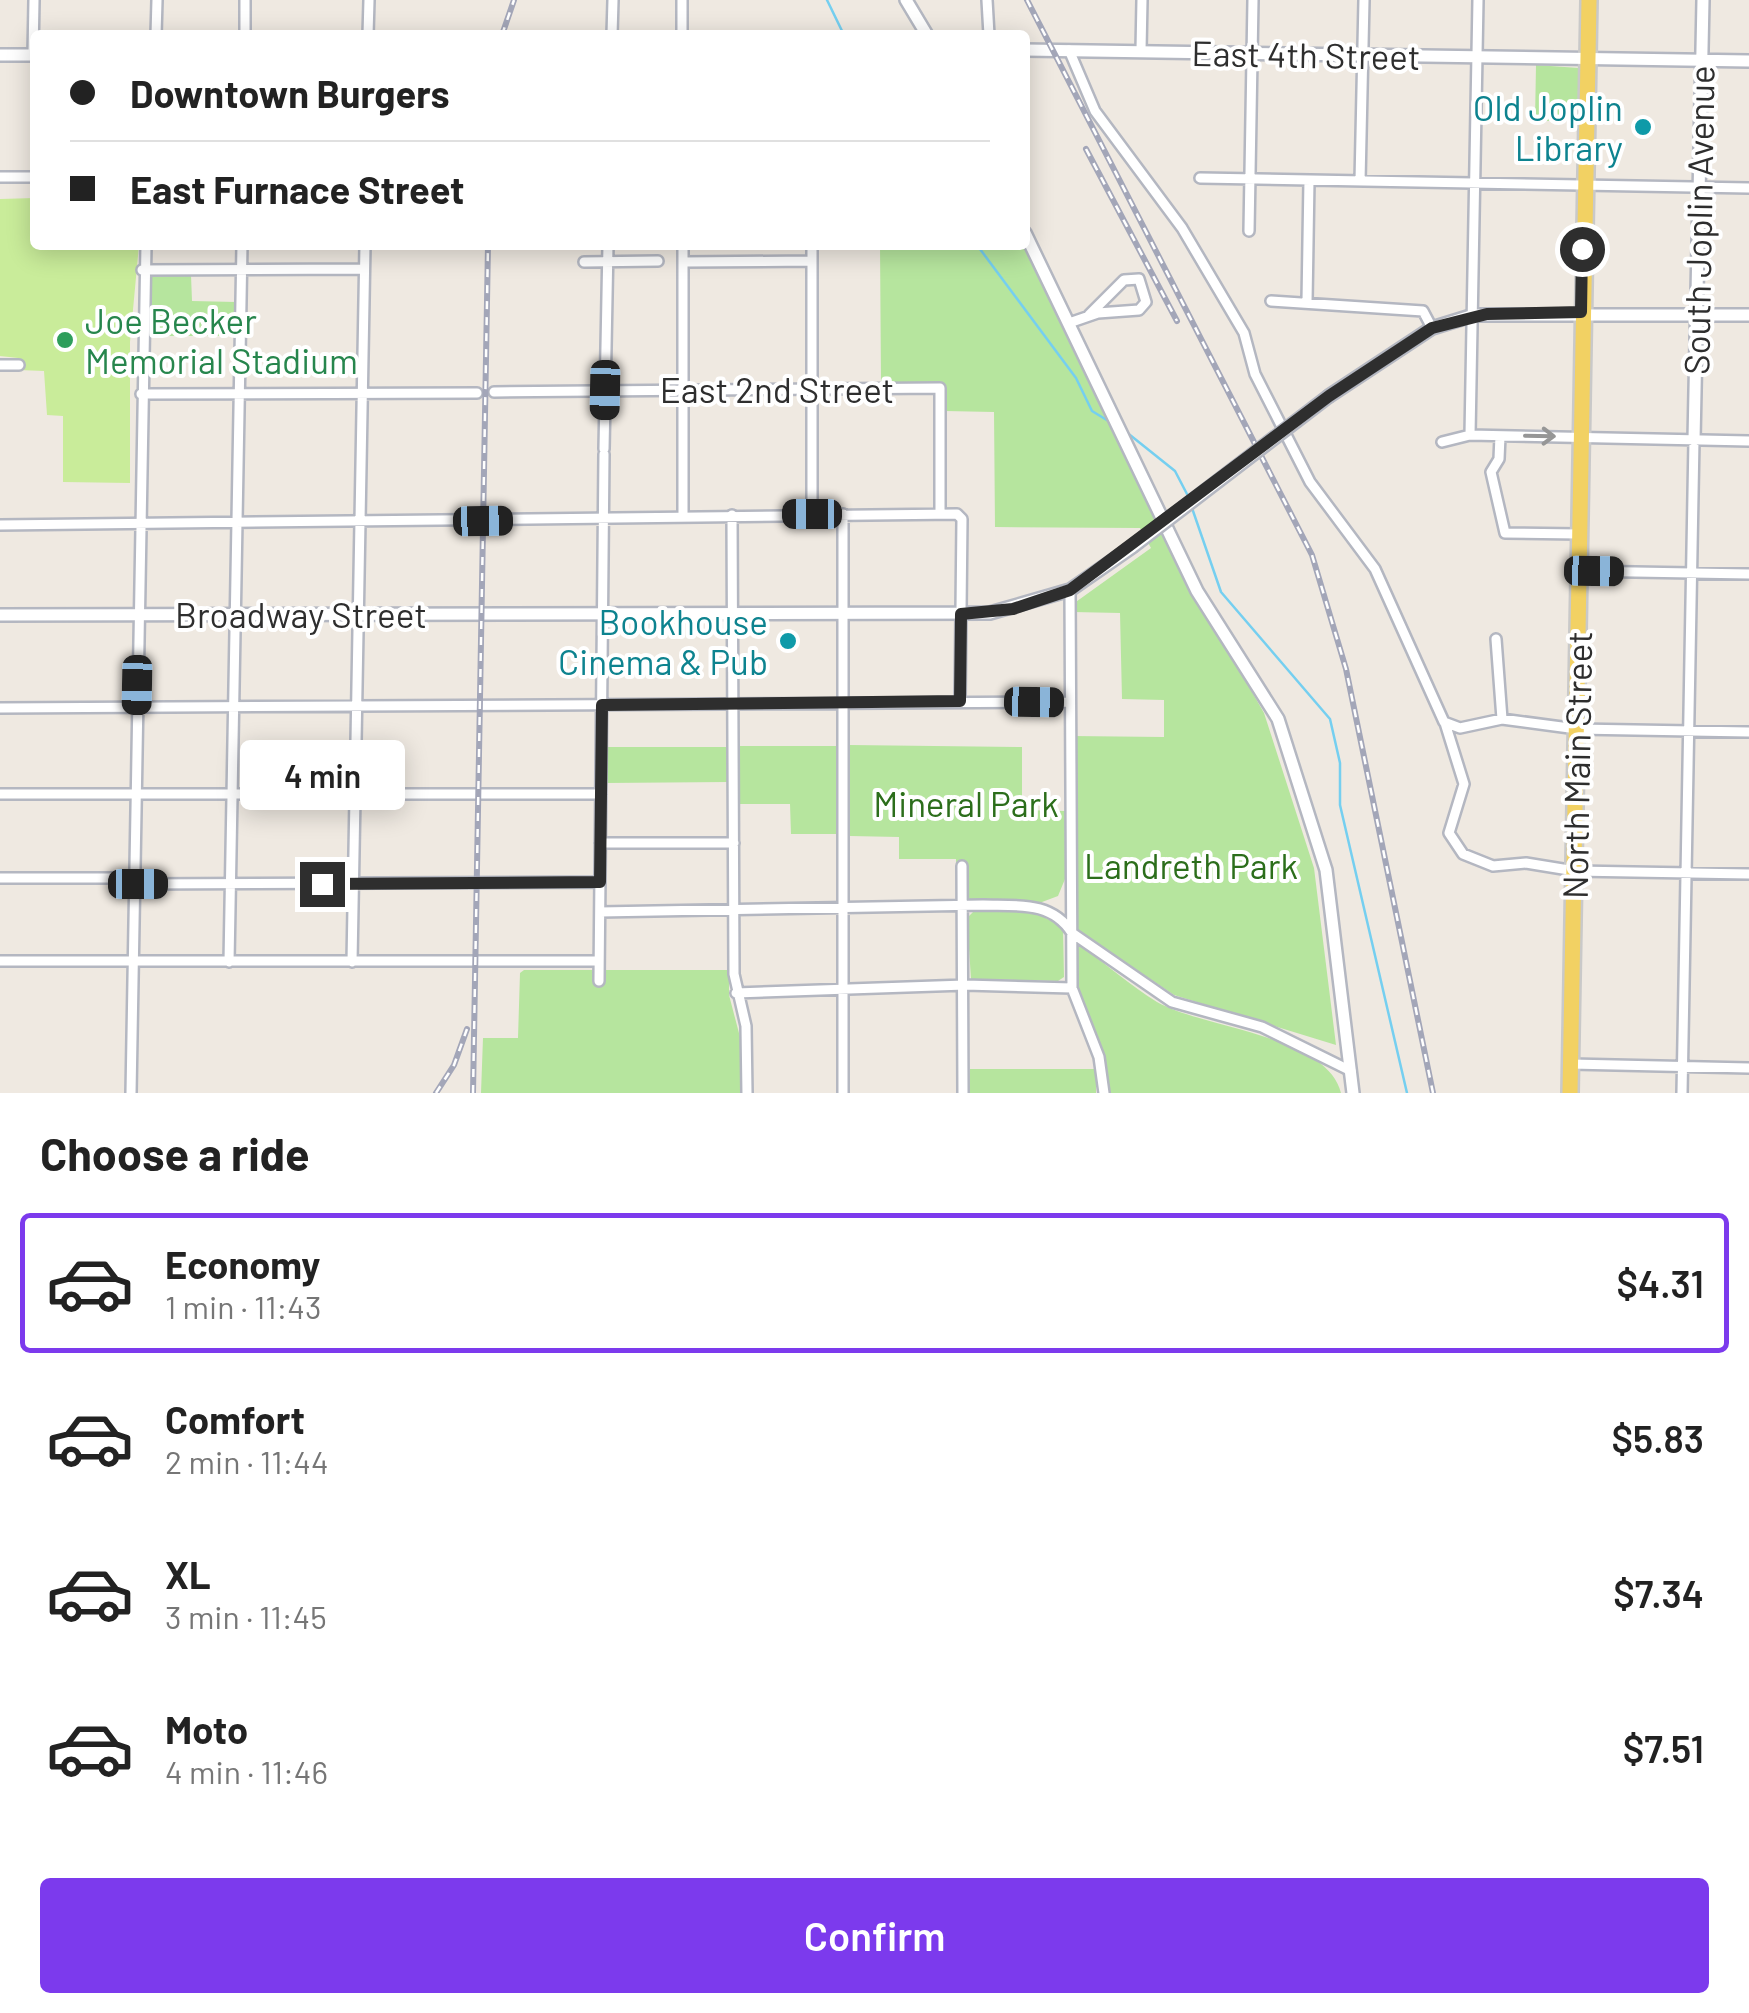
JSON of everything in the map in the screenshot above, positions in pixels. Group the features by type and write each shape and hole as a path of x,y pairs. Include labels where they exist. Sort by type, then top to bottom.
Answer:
{"main road":[{"name":"North Main Street","path":"1570,1093 1588,0"}],"street":[{"path":"34,0 34,30"},
{"path":"156,0 156,30"},
{"path":"245,0 245,30"},
{"path":"368,30 369,0"},
{"path":"612,30 613,0"},
{"path":"682,0 682,30"},
{"path":"906,0 922,30"},
{"path":"987,0 989,30"},
{"path":"1142,0 1142,50"},
{"path":"1250,231 1254,0"},
{"path":"1360,181 1364,0"},
{"path":"1470,436 1478,0"},
{"name":"South Joplin Avenue","path":"1694,440 1702,0"},
{"name":"East 4th Street","path":"1030,50 1749,61"},
{"path":"1069,50 1095,111 1182,228 1244,333 1255,374 1310,482 1376,570 1444,722 1464,784 1449,823 1451,839 1478,862 1537,864 1574,871 1749,874"},
{"path":"0,56 30,56"},
{"path":"0,177 30,177"},
{"path":"1200,178 1749,188"},
{"path":"1308,180 1308,302"},
{"path":"1030,244 1212,616 1278,719 1318,836 1335,926 1353,1093"},
{"path":"131,1093 145,250"},
{"path":"229,962 242,250"},
{"path":"352,962 365,250"},
{"path":"599,981 608,250"},
{"path":"684,250 684,515"},
{"path":"812,250 812,514"},
{"path":"584,262 658,261"},
{"path":"684,262 812,261"},
{"path":"142,270 364,269"},
{"path":"1068,324 1089,314 1124,280 1134,278 1143,285 1146,302 1139,310 1089,314"},
{"path":"1270,301 1423,311 1432,328 1474,315 1581,312 1749,315"},
{"name":"Broadway Street","path":"0,615 732,616 961,614 1013,609 1070,590 1329,396 1432,328"},
{"path":"0,365 18,365"},
{"name":"East 2nd Street","path":"494,392 940,388 940,514"},
{"path":"141,394 477,392"},
{"path":"1442,442 1470,436 1749,441"},
{"path":"1500,436 1499,459 1491,472 1506,534 1578,534"},
{"path":"1682,1093 1694,440"},
{"path":"843,514 843,1093"},
{"path":"0,524 957,514 962,519 960,701"},
{"path":"732,515 736,992 746,1026 747,1093"},
{"path":"1578,571 1749,574"},
{"path":"1070,590 1072,988 1099,1057 1104,1093"},
{"path":"1496,639 1502,719"},
{"path":"0,708 1070,702"},
{"path":"1444,722 1460,728 1502,719 1577,728 1749,732"},
{"path":"0,794 601,794"},
{"path":"600,844 734,843"},
{"path":"962,866 966,985 963,1093"},
{"path":"0,878 230,884 600,882"},
{"path":"600,912 963,909 984,905 1042,908 1062,918 1072,933 1172,1002 1262,1027 1351,1071"},
{"path":"0,961 599,961"},
{"path":"736,992 966,985 1072,988"},
{"path":"1571,1064 1749,1068"}],"green space":[{"path":"1536,65 1579,68 1579,121 1535,121"},
{"name":"Joe Becker Memorial Stadium","path":"30,198 30,250 139,250 130,342 130,483 63,482 63,416 47,415 44,371 19,370 18,358 0,356 0,199"},
{"name":"Landreth Park","path":"880,250 1027,250 1182,569 1264,713 1314,868 1336,1045 1174,995 1077,930 1072,736 1164,737 1164,700 1122,699 1120,613 1073,612 1073,604 1151,548 1140,528 995,527 994,412 945,411 945,391 935,384 881,383"},
{"path":"191,275 192,301 236,302 236,336 148,336 151,277"},
{"name":"Mineral Park","path":"850,745 1022,747 1022,810 1065,811 1065,879 1058,896 1042,902 957,905 956,859 899,859 899,837 850,836"},
{"name":"Mineral Park","path":"740,746 842,746 841,834 791,834 790,804 740,804"},
{"path":"607,747 728,747 728,782 606,783"},
{"name":"Mineral Park","path":"973,912 1034,912 1063,927 1064,977 1058,981 971,979 967,918"},
{"name":"Landreth Park","path":"1081,946 1157,1002 1261,1035 1313,1058 1331,1074 1341,1093 1099,1093 1096,1071 1096,1093 969,1093 970,1069 1096,1069 1077,1006 1072,948"},
{"path":"729,970 729,995 740,1037 741,1093 481,1093 483,1038 518,1038 520,973"}],"waterway":[{"path":"827,0 842,30"},
{"path":"981,250 1076,378 1092,411 1110,422"},
{"path":"1125,431 1175,471 1188,496"},
{"path":"1192,508 1221,592 1330,719 1340,763 1340,805 1407,1093"}],"railway":[{"path":"504,30 514,0"},
{"path":"1027,0 1312,555 1346,669 1433,1093"},
{"path":"1086,149 1177,321"},
{"path":"473,1093 488,250"},
{"path":"436,1093 454,1065 467,1029"}],"place":[{"name":"Old Joplin Library","path":"1643,127"},
{"name":"Joe Becker Memorial Stadium","path":"65,340"},
{"name":"Bookhouse Cinema & Pub","path":"788,641"}],"route":[{"path":"322,884 600,882 602,705 960,701 961,614 1013,609 1070,590 1329,396 1432,328 1474,315 1581,312 1582,249"}]}
